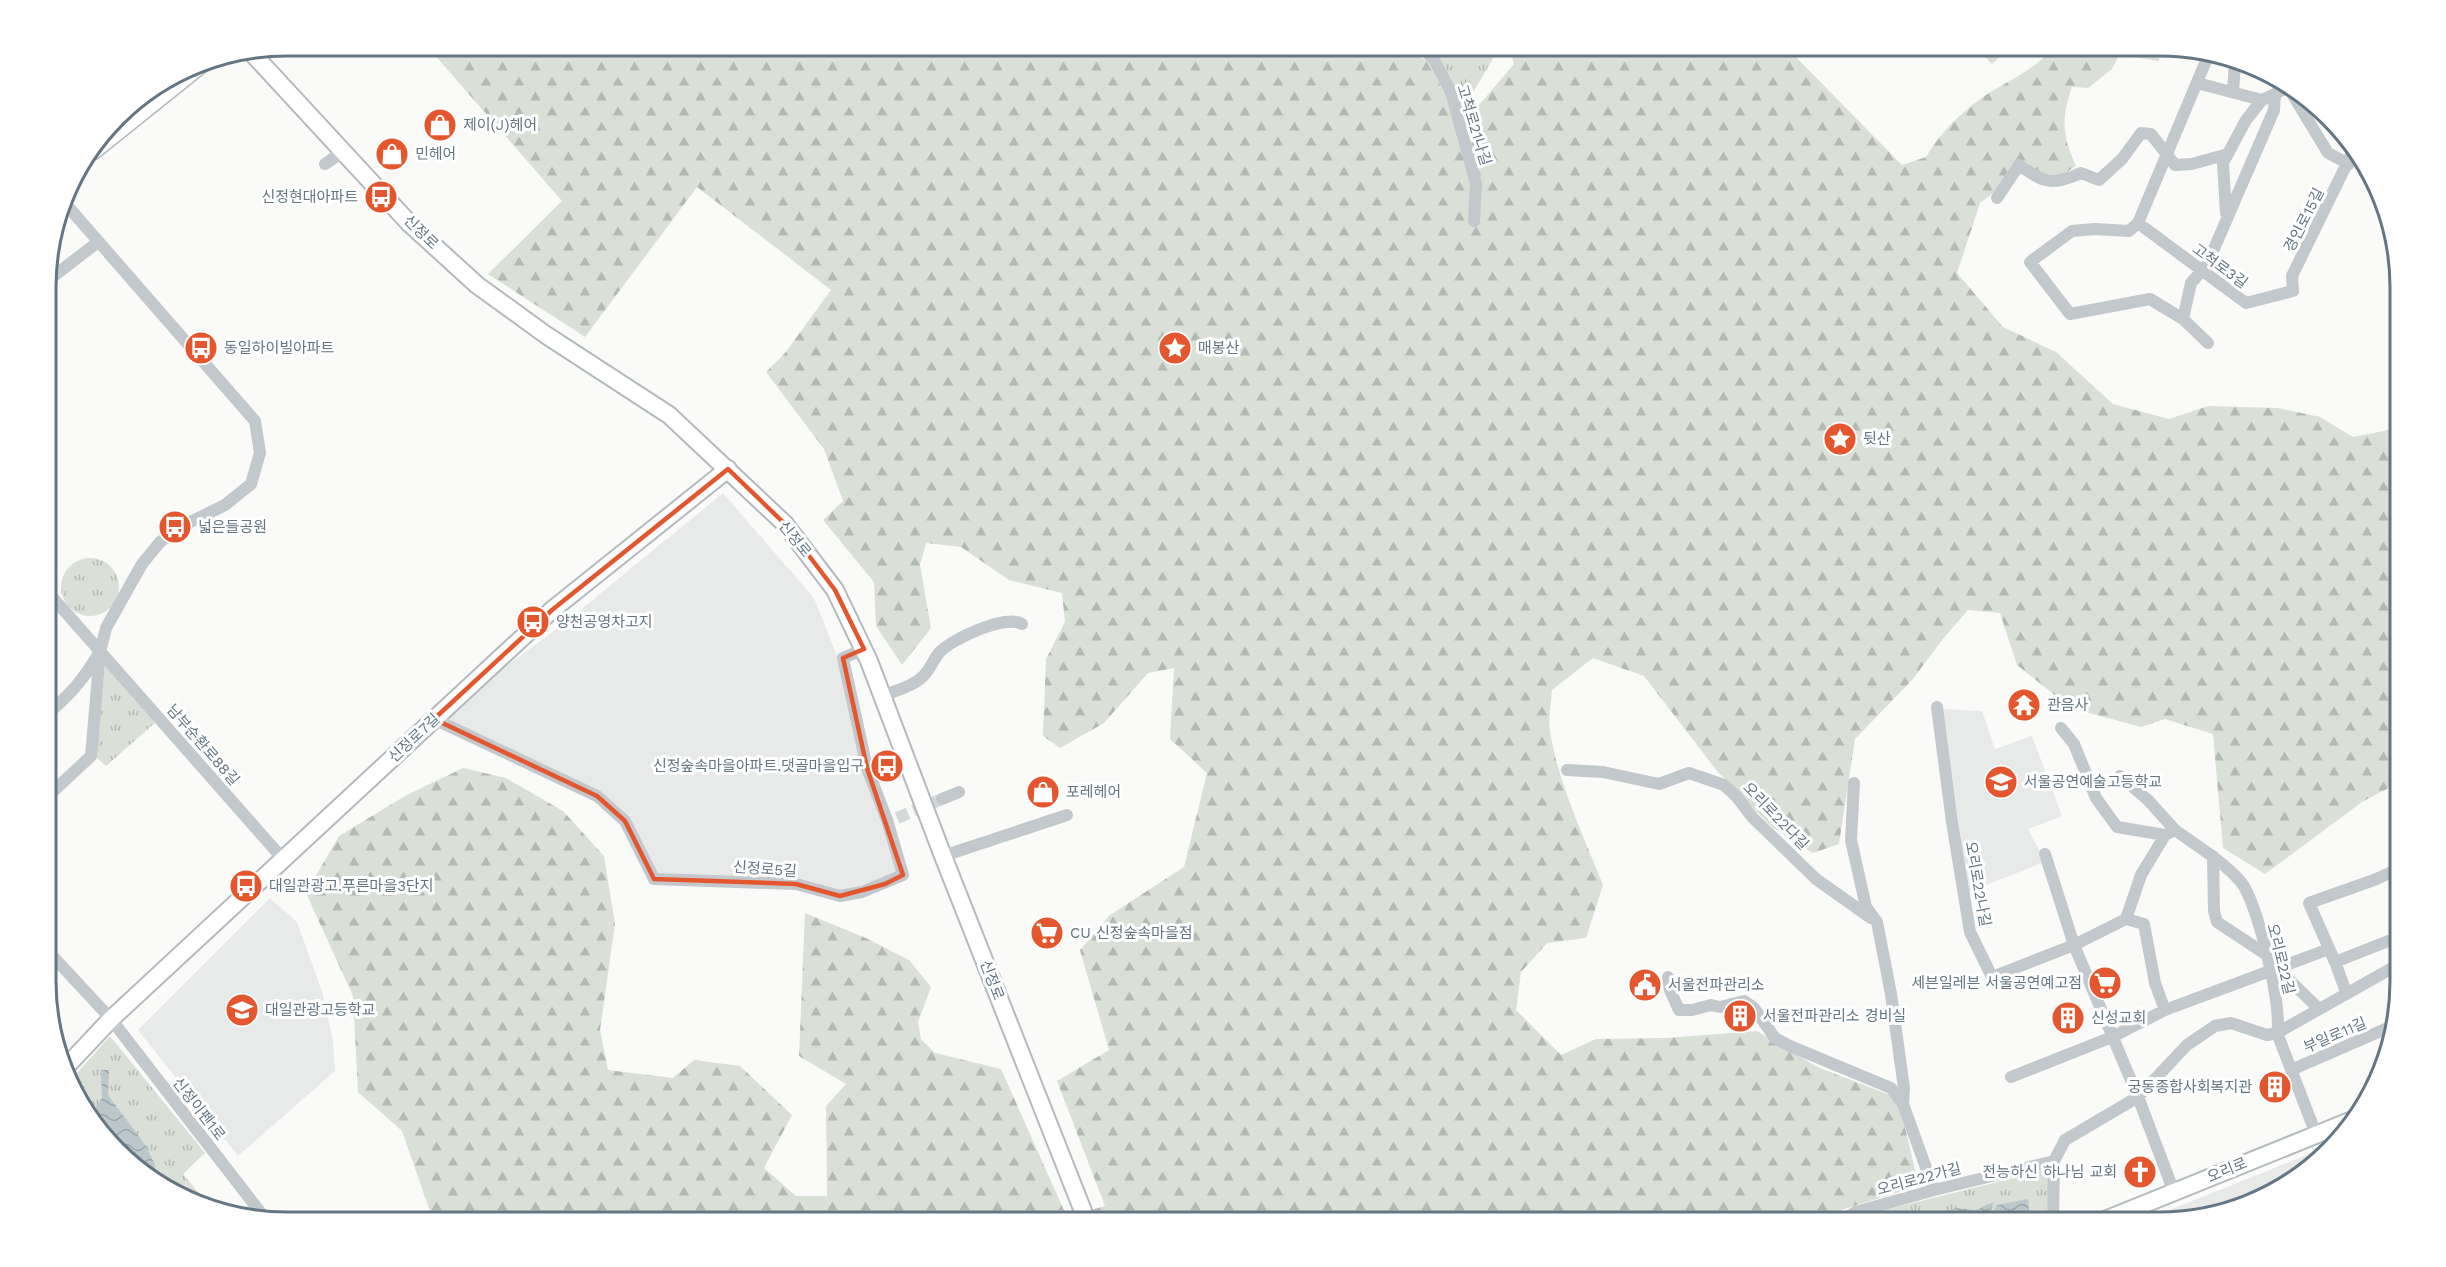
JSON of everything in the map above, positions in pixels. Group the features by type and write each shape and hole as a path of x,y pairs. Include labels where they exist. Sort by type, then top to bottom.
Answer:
{"main road":[{"name":"신정로","path":"256,57 345,151 409,223 477,285 546,335 669,415 785,524 835,590 864,649 1083,1211"},
{"path":"113,134 180,81"},
{"name":"신정로7길","path":"71,1062 111,1019 552,610 728,470"},
{"name":"오리로","path":"2123,1212 2316,1134 2331,1135"}],"street":[{"name":"고척로21나길","path":"1430,56 1451,92 1476,184 1474,221"},
{"path":"2206,60 2138,223 2129,231 2095,229 2072,231 2030,262 2070,314 2150,299 2183,319 2208,343"},
{"path":"2233,92 2235,68"},
{"path":"2197,83 2262,100"},
{"path":"2226,218 2223,163 2246,120 2262,100 2281,90"},
{"path":"2183,319 2191,283 2206,264 2274,110 2275,94"},
{"path":"2296,100 2328,153 2349,164"},
{"path":"1997,198 2019,165 2035,177 2060,183 2081,173 2099,180 2122,159 2141,132 2151,134 2175,165 2192,164 2228,154"},
{"path":"325,164 345,151"},
{"name":"경인로15길","path":"2293,291 2292,276 2351,157"},
{"path":"56,789 91,756 100,651 106,628 142,564 167,536 225,505 251,484 260,453 255,421 69,208"},
{"name":"고척로3길","path":"2138,223 2200,272 2246,303 2293,291"},
{"path":"56,274 98,242"},
{"name":"남부순환로88길","path":"56,601 283,859"},
{"path":"882,696 920,680 939,653 956,641 1006,621 1017,621 1022,624"},
{"name":"신정로5길","path":"434,719 597,796 625,821 654,879 796,884 840,896 861,892 903,874 892,819 867,768 843,658 864,649"},
{"path":"56,707 84,679 100,651"},
{"name":"오리로22나길","path":"1937,707 1952,822 1970,932 1992,977 2074,945 2126,920"},
{"name":"오리로22길","path":"2061,728 2074,744 2096,798 2117,827 2170,833 2213,856 2241,882 2249,896 2267,955 2275,971 2279,1017 2277,1033 2316,1134"},
{"name":"오리로22다길","path":"1567,770 1603,771 1659,784 1689,773 1724,785 1816,879 1877,922"},
{"path":"2120,776 2148,800 2170,833 2141,875 2126,920 2144,924 2155,983 2165,1010"},
{"path":"1854,783 1851,840 1866,907 1877,922 1891,994 1904,1088 1904,1104 1934,1190"},
{"path":"942,799 959,792"},
{"path":"943,856 1067,815"},
{"path":"2045,854 2074,945 2138,1096 2174,1192"},
{"path":"2213,856 2214,911 2217,922 2267,955"},
{"path":"2346,992 2309,903 2390,873"},
{"path":"2335,963 2390,939"},
{"path":"2011,1077 2112,1037 2165,1010 2329,949"},
{"path":"56,960 111,1019"},
{"path":"2053,1212 2054,1161 2064,1140 2138,1096 2187,1045 2215,1026 2231,1023 2267,1035 2277,1033 2390,969"},
{"path":"2275,971 2318,1008"},
{"path":"1668,977 1670,990 1679,1010 1692,1010 1711,1005 1720,1007 1744,1001 1754,1008 1774,1038 1891,1088 1904,1104"},
{"name":"신정이펜1로","path":"111,1019 259,1210"},
{"name":"부일로11길","path":"2291,1070 2385,1030"},
{"name":"오리로22가길","path":"1856,1212 1934,1190 2054,1161"}],"highlighted area":[{"path":"728,469 785,524 835,590 864,649 843,658 867,768 903,875 885,884 840,896 796,884 654,879 625,821 597,796 434,719 552,610"}],"shaded area":[{"name":"양천공영차고지","path":"723,493 814,598 848,684 903,875 840,896 796,884 654,879 625,821 597,796 434,719 562,625"},
{"name":"서울공연예술고등학교","path":"1943,709 1982,711 1995,749 2032,736 2062,816 2028,829 2045,862 1968,892"},
{"name":"대일관광고등학교","path":"270,898 297,922 322,991 333,1041 335,1071 238,1156 138,1030"},
{"path":"2314,1152 2288,1173 2248,1194 2219,1204 2166,1212"}],"green space":[{"path":"436,56 1419,56 1428,62 1458,117 1474,111 1514,64 1512,56 1795,56 1902,165 1926,157 1944,132 1966,110 2045,56 2118,56 2112,69 2088,88 2072,87 2066,108 2065,127 2068,145 2076,166 2059,177 2041,173 2020,161 2000,188 1980,203 1957,273 2003,327 2056,352 2113,404 2169,419 2208,406 2278,408 2320,417 2353,437 2390,430 2390,787 2362,802 2265,874 2223,848 2213,734 2165,719 2141,727 2071,708 2017,665 2000,613 1968,610 1913,679 1855,739 1839,844 1813,853 1772,827 1717,771 1644,676 1593,658 1552,690 1549,727 1565,791 1603,885 1586,938 1547,943 1521,972 1516,1010 1561,1055 1596,1039 1665,1038 1757,1031 1817,1067 1898,1098 1919,1186 1839,1212 1084,1212 1105,1206 1057,1081 1109,1050 1080,950 1110,915 1184,867 1207,773 1170,739 1174,668 1148,673 1104,723 1060,748 1043,736 1046,659 1065,622 1062,593 1009,580 961,547 926,543 920,565 931,628 902,665 876,626 874,582 823,520 843,501 824,449 766,372 785,353 831,290 697,187 585,337 488,274 562,201"},
{"path":"1427,56 1495,56 1458,118 1438,71"},
{"path":"1984,56 2001,56 1992,64"},
{"path":"2126,56 2159,56 2159,61"},
{"path":"90,558 106,563 114,571 119,587 114,603 106,611 90,616 74,611 66,603 61,587 66,571 74,563"},
{"path":"105,664 155,723 106,766 96,757"},
{"path":"463,768 506,778 563,811 604,856 615,924 600,1030 608,1070 673,1078 694,1060 740,1066 792,1115 764,1168 796,1196 827,1196 826,1106 846,1084 799,1056 805,913 866,938 909,960 931,987 918,1022 921,1039 935,1053 1001,1069 1065,1212 430,1212 402,1131 358,1092 353,996 306,893 339,836 405,796"},
{"path":"110,1036 205,1153 183,1174 200,1195 158,1173 123,1144 94,1109 75,1075"},
{"path":"2050,1169 2047,1212 1876,1212"}],"water":[{"path":"101,1070 109,1070 108,1095 146,1146 156,1171 123,1144 94,1109 102,1098"},
{"path":"2028,1199 2029,1212 1992,1212 1997,1205"},
{"path":"1994,1202 1988,1212 1942,1212 1956,1208 1976,1210"}],"tunnel":[{"path":"897,818 942,799"}],"place":[{"name":"제이(J)헤어","path":"440,125"},
{"name":"민헤어","path":"392,154"},
{"name":"신정현대아파트","path":"381,197"},
{"name":"동일하이빌아파트","path":"201,348"},
{"name":"매봉산","path":"1175,348"},
{"name":"뒷산","path":"1840,439"},
{"name":"넓은들공원","path":"175,527"},
{"name":"양천공영차고지","path":"533,622"},
{"name":"관음사","path":"2024,705"},
{"name":"신정숲속마을아파트.댓골마을입구","path":"887,766"},
{"name":"서울공연예술고등학교","path":"2001,782"},
{"name":"포레헤어","path":"1043,792"},
{"name":"대일관광고.푸른마을3단지","path":"246,886"},
{"name":"CU 신정숲속마을점","path":"1047,933"},
{"name":"세븐일레븐 서울공연예고점","path":"2105,983"},
{"name":"서울전파관리소","path":"1645,985"},
{"name":"대일관광고등학교","path":"242,1010"},
{"name":"서울전파관리소 경비실","path":"1740,1016"},
{"name":"신성교회","path":"2068,1018"},
{"name":"궁동종합사회복지관","path":"2275,1087"},
{"name":"전능하신 하나님 교회","path":"2140,1172"}]}
